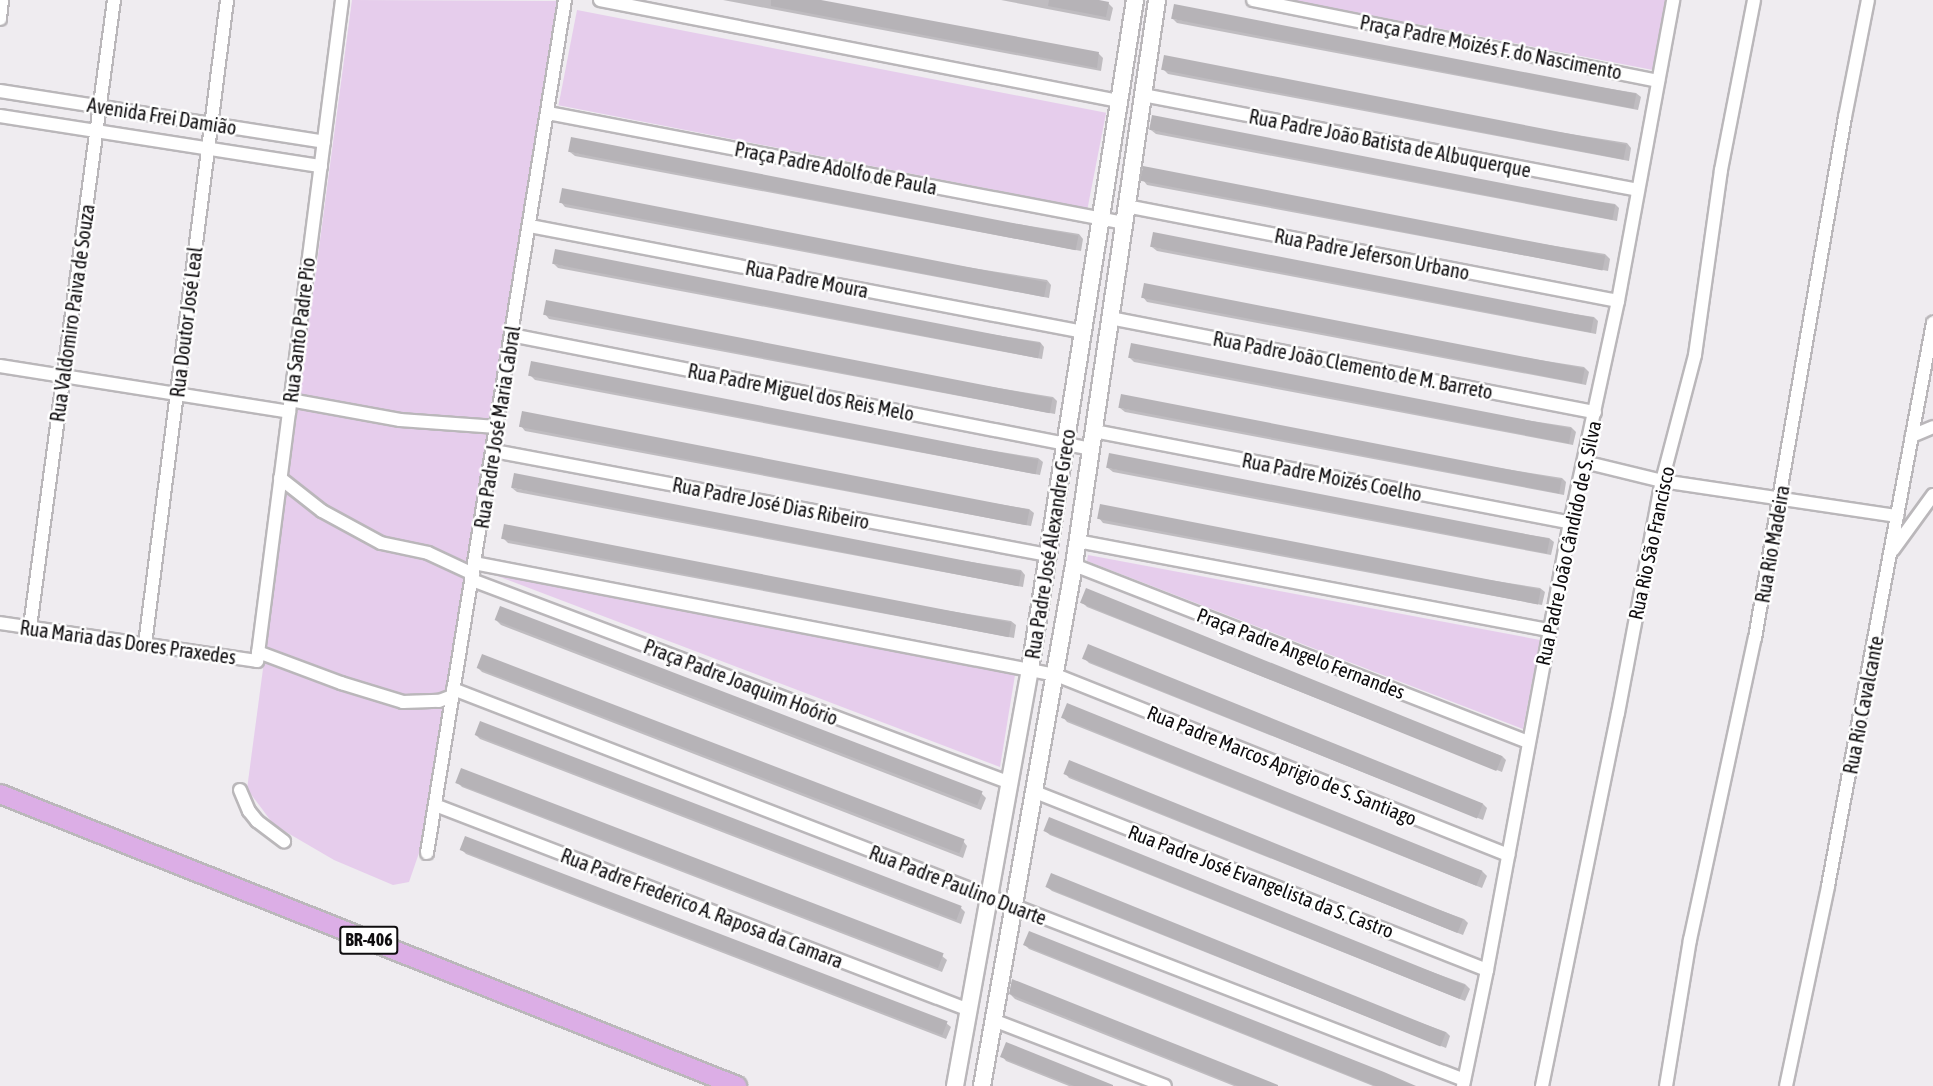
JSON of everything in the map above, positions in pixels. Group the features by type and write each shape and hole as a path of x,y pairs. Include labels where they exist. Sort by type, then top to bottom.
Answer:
{"main road":[{"name":"BR-406","path":"0,794 737,1086"}],"street":[{"path":"0,19 2,0"},
{"name":"Rua Valdomiro Paiva de Souza","path":"30,627 114,0"},
{"name":"Rua Doutor José Leal","path":"145,644 227,0"},
{"name":"Rua Santo Padre Pio","path":"257,656 342,0"},
{"name":"Rua Padre José Maria Cabral","path":"427,853 566,0"},
{"path":"600,0 1119,101"},
{"name":"Rua Padre José Alexandre Greco","path":"955,1086 1030,669 1135,0"},
{"name":"Rua Padre José Alexandre Greco","path":"982,1086 1012,905 1035,792 1074,565 1157,0"},
{"name":"Praça Padre Moizés F. do Nascimento","path":"1253,0 1658,81"},
{"name":"Rua Padre João Cândido de S. Silva","path":"1463,1083 1487,970 1570,523 1618,301 1673,0"},
{"name":"Rua Rio São Francisco","path":"1542,1086 1618,713 1662,481 1695,355 1721,170 1754,0"},
{"name":"Rua Rio Madeira","path":"1666,1086 1690,940 1755,638 1845,117 1868,0"},
{"name":"Avenida Frei Damião","path":"0,91 324,142"},
{"name":"Rua Padre João Batista de Albuquerque","path":"1143,95 1638,190"},
{"name":"Praça Padre Adolfo de Paula","path":"548,113 1101,219 1125,215"},
{"name":"Avenida Frei Damião","path":"0,116 321,165"},
{"name":"Rua Padre Jeferson Urbano","path":"1125,215 1618,301"},
{"name":"Rua Padre Moura","path":"530,226 1083,332"},
{"name":"Rua Padre João Clemento de M. Barreto","path":"1110,318 1595,412"},
{"name":"Rua Rio Cavalcante","path":"1786,1086 1828,886 1933,323"},
{"name":"Rua Padre Miguel dos Reis Melo","path":"511,335 1091,449"},
{"path":"0,366 177,394 400,420 497,427"},
{"path":"1912,436 1933,427"},
{"name":"Rua Padre Moizés Coelho","path":"1094,431 1570,523"},
{"name":"Rua Padre José Dias Ribeiro","path":"494,451 1048,555"},
{"path":"1584,462 1662,481 1781,496 1897,516"},
{"path":"280,478 322,511 381,543 428,553 473,573 1030,669"},
{"path":"1891,552 1933,495"},
{"path":"1077,541 1550,630"},
{"name":"Praça Padre Angelo Fernandes","path":"1074,565 1528,742"},
{"name":"Praça Padre Joaquim Hoório","path":"473,573 1010,783"},
{"name":"Rua Maria das Dores Praxedes","path":"0,623 145,644 257,656 403,702 439,701 452,692"},
{"name":"Rua Padre Marcos Aprigio de S. Santiago","path":"1030,669 1056,675 1508,855"},
{"name":"Rua Padre Paulino Duarte","path":"452,692 1012,905 1463,1083"},
{"path":"240,790 249,811 257,821 284,841"},
{"name":"Rua Padre José Evangelista da S. Castro","path":"1035,792 1487,970"},
{"name":"Rua Padre Frederico A. Raposa da Camara","path":"435,805 969,1010"},
{"path":"993,1020 1165,1086"}],"shaded area":[{"path":"352,0 557,1 419,853 409,882 393,885 334,860 274,825 247,789"},
{"path":"1292,0 1666,0 1653,70"},
{"path":"577,10 1106,113 1088,208 558,105"},
{"path":"1088,555 1540,640 1523,729 1087,561"},
{"path":"492,574 1015,675 1000,767"}],"building":[{"path":"771,0 821,0 1099,52 1097,68 771,6"},
{"path":"1049,0 1109,2 1106,17 1048,6"},
{"path":"1174,4 1636,94 1633,109 1171,19"},
{"path":"1164,55 1626,145 1623,160 1161,70"},
{"path":"1152,115 1615,205 1612,220 1149,130"},
{"path":"571,137 1079,236 1076,250 568,152"},
{"path":"1143,166 1605,256 1602,271 1140,181"},
{"path":"562,188 1047,282 1044,297 559,203"},
{"path":"1153,232 1594,318 1591,332 1150,247"},
{"path":"555,249 1041,343 1038,358 552,264"},
{"path":"1144,283 1585,369 1582,383 1141,298"},
{"path":"546,300 1053,398 1050,413 543,315"},
{"path":"1131,343 1572,429 1569,443 1128,358"},
{"path":"531,361 1039,460 1036,474 528,376"},
{"path":"1121,394 1562,480 1559,493 1118,408"},
{"path":"522,411 1030,510 1026,525 519,427"},
{"path":"1109,453 1550,539 1547,553 1106,468"},
{"path":"514,473 1022,572 1019,586 511,488"},
{"path":"1100,504 1541,590 1538,604 1097,519"},
{"path":"504,524 1012,623 1009,637 501,539"},
{"path":"1086,588 1502,756 1496,771 1080,603"},
{"path":"500,606 983,791 977,805 495,620"},
{"path":"1088,644 1483,804 1477,818 1082,659"},
{"path":"482,654 965,839 959,853 477,668"},
{"path":"1067,703 1482,871 1476,886 1061,718"},
{"path":"480,721 962,906 956,920 475,735"},
{"path":"1069,760 1463,919 1457,933 1063,774"},
{"path":"461,768 944,953 938,968 455,783"},
{"path":"1049,817 1465,985 1460,999 1043,831"},
{"path":"465,836 948,1021 942,1035 460,850"},
{"path":"1051,873 1446,1033 1440,1046 1045,887"},
{"path":"1029,931 1416,1086 1376,1086 1023,945"},
{"path":"1012,979 1278,1086 1238,1086 1009,994"},
{"path":"1006,1042 1113,1086 1074,1086 1000,1057"}]}
